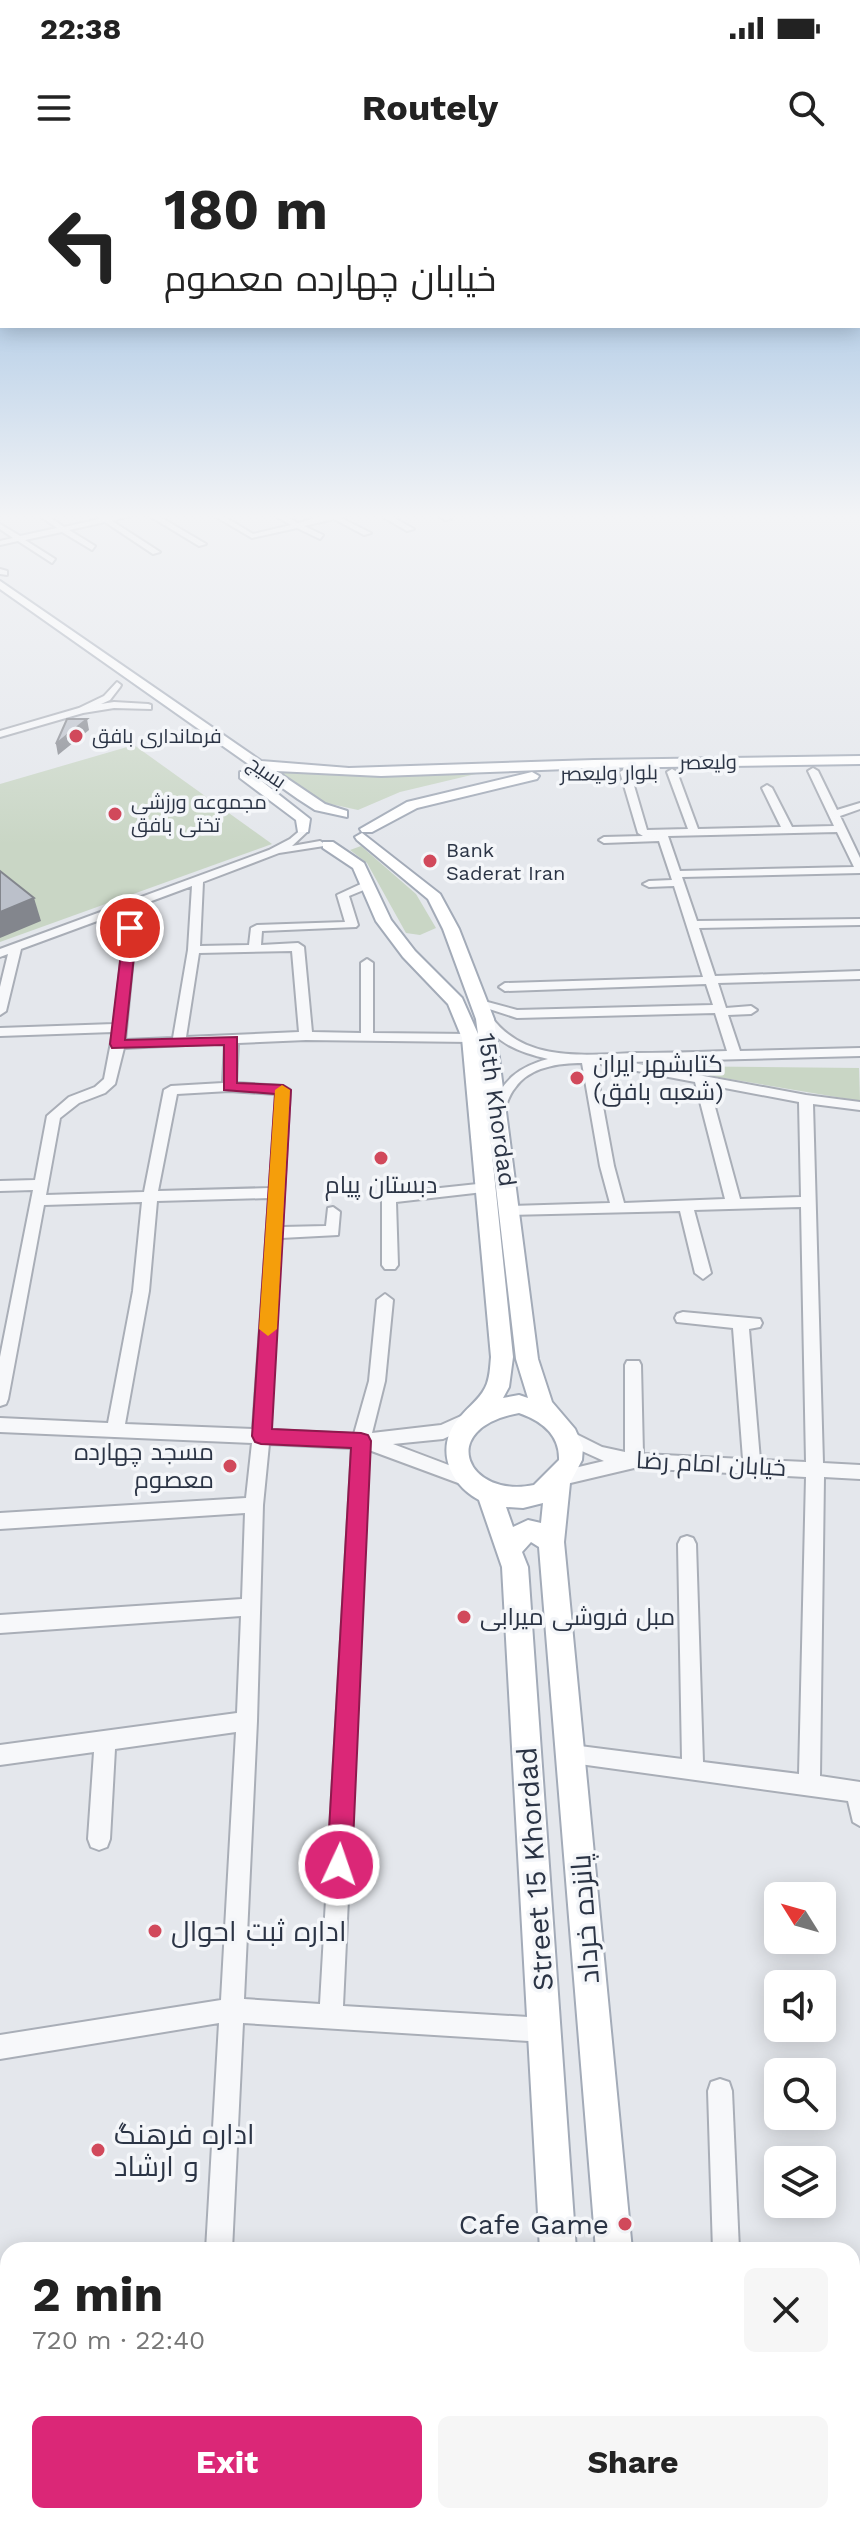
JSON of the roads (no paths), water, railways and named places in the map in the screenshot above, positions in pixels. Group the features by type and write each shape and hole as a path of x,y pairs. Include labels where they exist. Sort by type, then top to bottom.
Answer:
{"main road":[{"name":"بسیج","path":"64,624 193,722 320,807 362,820 365,833"},
{"path":"112,681 152,710"},
{"path":"176,727 193,722"},
{"path":"202,744 219,739"},
{"name":"ولیعصر","path":"256,764 316,772 362,773 556,765 860,760"},
{"name":"ولیعصر","path":"303,830 316,817 359,815 506,774 556,765"},
{"name":"بسیج","path":"238,770 296,812 303,819 303,830 308,839 324,845"},
{"name":"بلوار ولیعصر","path":"324,845 348,844 412,805 536,775 860,772"},
{"name":"15th Khordad","path":"365,833 435,897 451,929 480,1005 491,1050 527,1359 542,1407 561,1427"},
{"name":"15th Khordad","path":"324,845 359,866 374,903 396,939 456,1002 471,1038 502,1375 498,1387 476,1415"},
{"path":"519,1404 537,1409 561,1427 571,1451 569,1465 560,1480 548,1490 530,1497 509,1498 479,1486 456,1455 457,1442 476,1415 499,1405 519,1404"},
{"path":"510,1551 516,1538 528,1531 551,1542 560,1480"},
{"name":"Street 15 Khordad","path":"479,1486 515,1567 558,2242"},
{"name":"پانزده خرداد","path":"551,1542 613,2242"}],"street":[{"path":"82,710 107,698 112,681"},
{"path":"0,734 82,710 114,705 152,710"},
{"path":"649,884 677,878 860,870 813,771"},
{"path":"625,772 643,833 663,836"},
{"path":"672,772 694,832"},
{"path":"767,788 788,830"},
{"path":"835,814 860,806"},
{"path":"604,840 694,832 842,829"},
{"path":"0,953 273,852 294,841 303,830"},
{"path":"663,836 735,1055"},
{"path":"273,852 324,845"},
{"path":"179,1042 194,950 198,880"},
{"path":"255,947 257,928 352,925 343,895 367,885"},
{"path":"0,1399 54,1116 74,1100 100,1090 110,1081 118,1044 133,904"},
{"path":"693,925 860,922"},
{"path":"0,1011 16,947"},
{"path":"194,950 298,947 306,1036"},
{"path":"367,963 367,1036"},
{"path":"505,987 860,975"},
{"path":"480,1005 517,1014 751,1010"},
{"path":"480,1005 494,1031 511,1044 566,1059"},
{"path":"0,1032 119,1028"},
{"path":"118,1044 306,1036 471,1038"},
{"path":"229,1087 232,1040"},
{"path":"498,1109 505,1087 522,1072 566,1059 860,1052"},
{"path":"588,1058 806,1099 860,1106"},
{"path":"588,1058 607,1166 618,1207"},
{"path":"701,1079 734,1205"},
{"path":"116,1428 141,1291 150,1196 171,1090 229,1087 283,1090 254,1505 247,1721 229,2010 219,2242"},
{"path":"806,1099 815,1471 809,1787"},
{"path":"0,1186 39,1192 150,1196 277,1193"},
{"path":"390,1265 389,1198 487,1188"},
{"path":"511,1211 807,1202"},
{"path":"686,1206 703,1273"},
{"path":"274,1233 333,1231 333,1212"},
{"path":"331,2017 361,1441 377,1381 385,1300"},
{"path":"683,1318 747,1323 752,1466"},
{"path":"560,1480 634,1461 633,1365"},
{"path":"0,1425 361,1441 443,1432 476,1415"},
{"name":"خیابان امام رضا","path":"561,1427 598,1453 634,1461 860,1472"},
{"path":"361,1441 415,1457 479,1486"},
{"path":"0,1521 254,1505"},
{"path":"687,1544 693,1768"},
{"path":"0,1624 249,1607"},
{"path":"0,1755 247,1721"},
{"path":"99,1839 105,1740"},
{"path":"572,1755 693,1768 858,1792 860,1815"},
{"path":"0,2047 229,2010 545,2030"},
{"path":"720,2091 726,2242"}],"place":[{"name":"فرمانداری بافق","path":"76,736"},
{"name":"مجموعه ورزشی تختی بافق","path":"115,814"},
{"name":"Bank Saderat Iran","path":"430,861"},
{"name":"کتابشهر ایران (شعبه بافق)","path":"577,1078"},
{"name":"دبستان پیام","path":"381,1158"},
{"name":"مسجد چهارده معصوم","path":"230,1466"},
{"name":"مبل فروشی میرابی","path":"464,1617"},
{"name":"اداره ثبت احوال","path":"155,1931"},
{"name":"اداره فرهنگ و ارشاد","path":"98,2150"},
{"name":"Cafe Game","path":"625,2224"}]}
